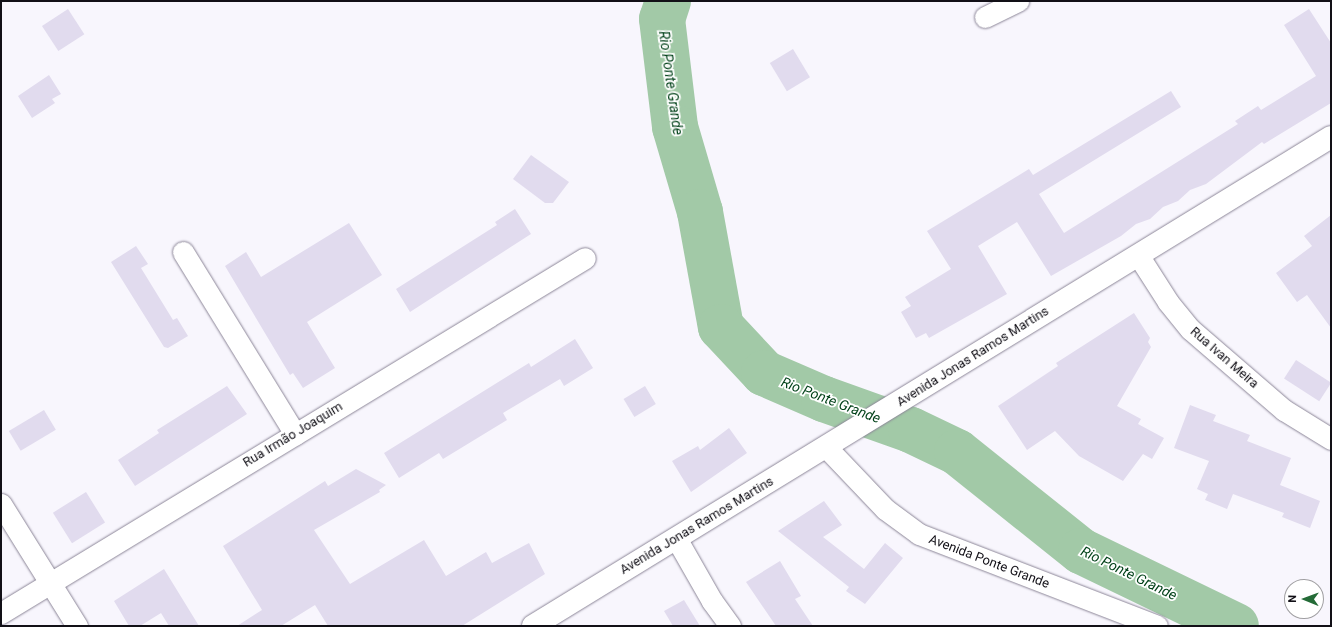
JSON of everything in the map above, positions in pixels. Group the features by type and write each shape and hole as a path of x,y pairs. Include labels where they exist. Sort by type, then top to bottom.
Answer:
{"main road":[{"name":"Avenida Jonas Ramos Martins","path":"533,626 1331,137"}],"street":[{"path":"985,17 1018,1"},
{"path":"183,252 295,434"},
{"name":"Rua Ivan Meira","path":"1138,255 1168,302 1190,329 1284,410 1331,439"},
{"name":"Rua Irmão Joaquim","path":"1,613 584,258"},
{"name":"Avenida Ponte Grande","path":"826,447 885,509 919,534 1157,626"},
{"path":"1,504 76,626"},
{"path":"676,538 712,601 730,626"}],"building":[{"path":"68,9 84,34 58,51 42,26"},
{"path":"1309,9 1331,43 1331,103 1264,144 1262,142 1206,184 1190,190 1178,201 1163,207 1150,219 1136,224 1121,236 1051,276 1017,222 978,246 1007,294 929,338 926,333 916,338 901,312 911,306 905,297 951,269 927,231 1029,169 1033,175 1171,91 1181,107 1039,194 1064,233 1238,124 1235,121 1258,106 1261,110 1316,76 1284,25"},
{"path":"793,49 810,77 787,91 770,63"},
{"path":"49,75 61,94 52,99 55,103 32,118 18,96"},
{"path":"531,155 569,182 553,203 545,203 513,179"},
{"path":"515,209 531,234 410,312 396,289 497,225 495,222"},
{"path":"1331,215 1331,328 1307,295 1297,302 1276,273 1312,246 1304,236"},
{"path":"349,223 382,275 307,322 335,368 303,388 293,373 290,375 225,266 246,252 261,277"},
{"path":"136,246 148,264 141,268 173,320 177,318 188,336 168,348 164,347 111,262"},
{"path":"1134,313 1150,338 1148,342 1151,347 1117,406 1141,419 1138,424 1164,438 1152,459 1143,454 1123,481 1079,456 1055,431 1027,450 998,406 1058,366 1056,363"},
{"path":"575,339 593,368 564,386 560,379 503,413 507,420 443,459 439,453 399,478 384,453 529,363 531,367"},
{"path":"1296,360 1331,383 1319,401 1284,378"},
{"path":"227,386 247,414 135,486 118,460 159,433 157,430"},
{"path":"645,386 656,404 634,417 624,399"},
{"path":"1190,405 1216,415 1213,421 1250,435 1247,441 1291,458 1280,485 1320,501 1310,528 1282,517 1284,513 1233,494 1227,509 1205,500 1208,494 1197,489 1209,461 1174,448"},
{"path":"44,410 56,430 21,451 9,431"},
{"path":"729,428 747,453 691,492 672,461 698,446 700,450"},
{"path":"356,469 386,485 379,490 380,492 314,530 350,584 424,540 446,576 486,552 492,563 529,543 545,574 462,626 328,626 315,605 281,626 237,626 262,610 223,546 325,481 328,486"},
{"path":"86,492 105,523 72,543 53,513"},
{"path":"824,501 842,525 823,537 864,569 885,543 903,558 865,604 846,591 849,587 778,531"},
{"path":"780,561 801,596 795,599 813,626 776,626 746,582"},
{"path":"164,569 199,626 169,626 161,613 140,626 129,626 114,601"},
{"path":"684,600 700,626 673,626 664,611"}],"waterway":[{"name":"Rio Ponte Grande","path":"668,1 662,19 675,127 700,212 721,327 764,373 824,399 911,430 957,452 1081,551 1236,626"}]}
